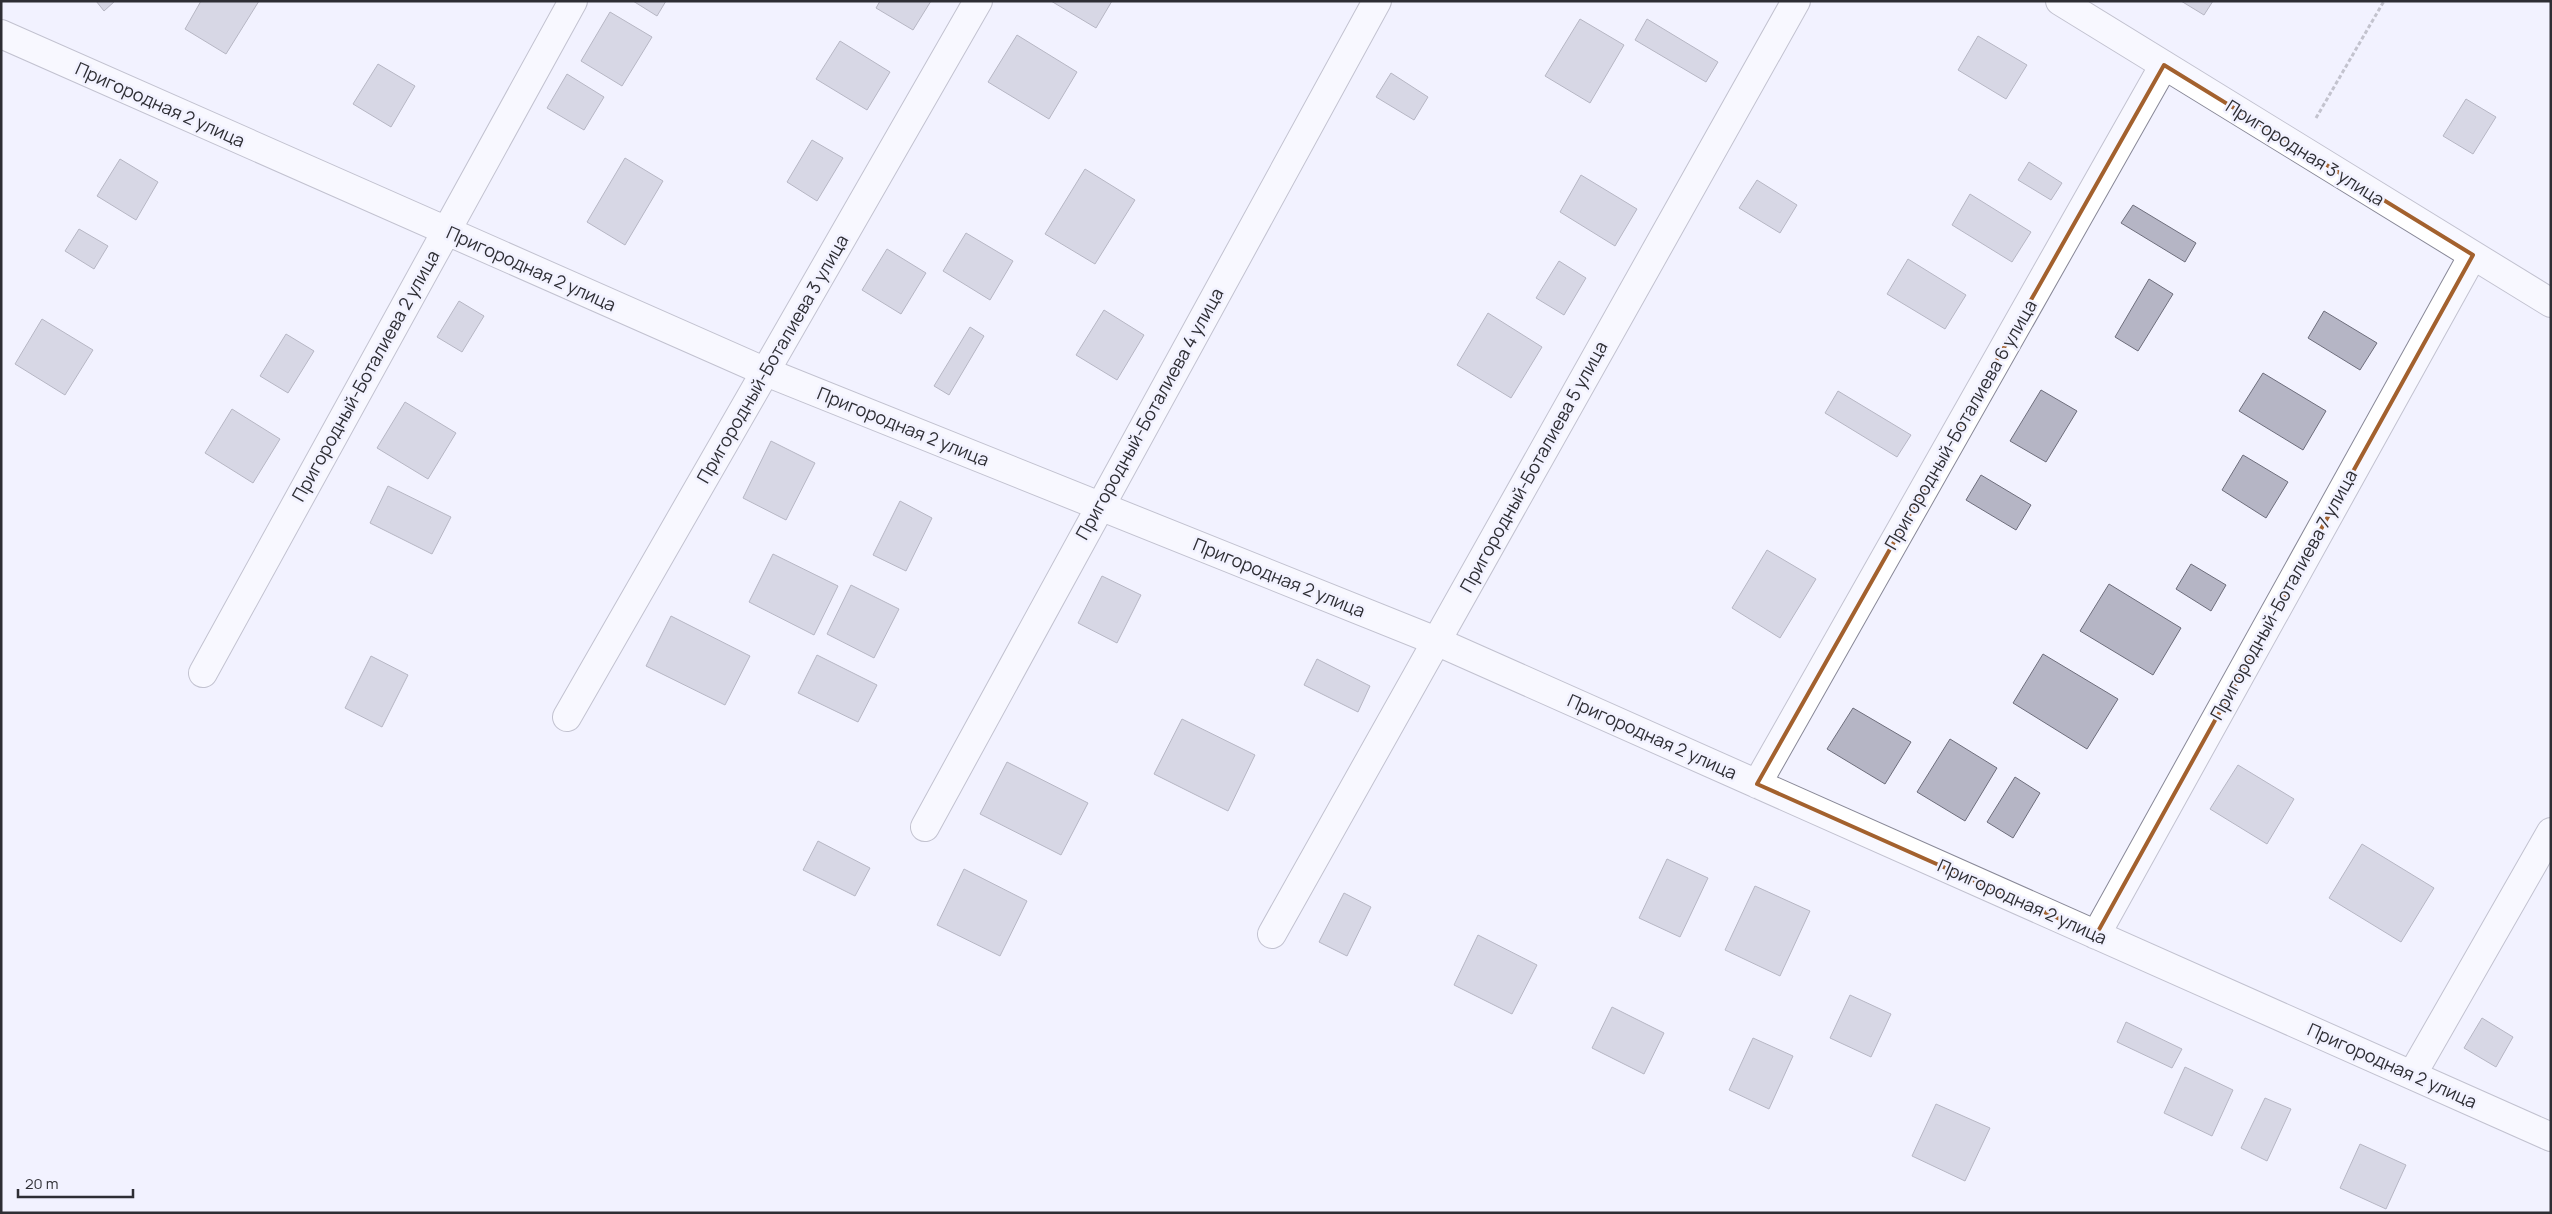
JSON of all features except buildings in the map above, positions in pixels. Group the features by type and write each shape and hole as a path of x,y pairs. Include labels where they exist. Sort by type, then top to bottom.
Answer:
{"street":[{"name":"Пригородный-Боталиева 2 улица","path":"203,673 573,1"},
{"name":"Пригородный-Боталиева 3 улица","path":"567,718 978,1"},
{"name":"Пригородный-Боталиева 4 улица","path":"925,827 1378,1"},
{"name":"Пригородный-Боталиева 5 улица","path":"1272,934 1796,1"},
{"name":"Пригородная 3 улица","path":"2060,1 2551,303"},
{"name":"Пригородная 2 улица","path":"1,34 766,372 1436,641 2551,1137"},
{"name":"Пригородный-Боталиева 6 улица","path":"1757,784 2164,65"},
{"name":"Пригородный-Боталиева 7 улица","path":"2096,935 2473,255"},
{"path":"2412,1075 2551,832"}],"path":[{"path":"2298,149 2384,1"}],"highlighted area":[{"path":"2164,65 2473,255 2096,935 1757,784"}]}
